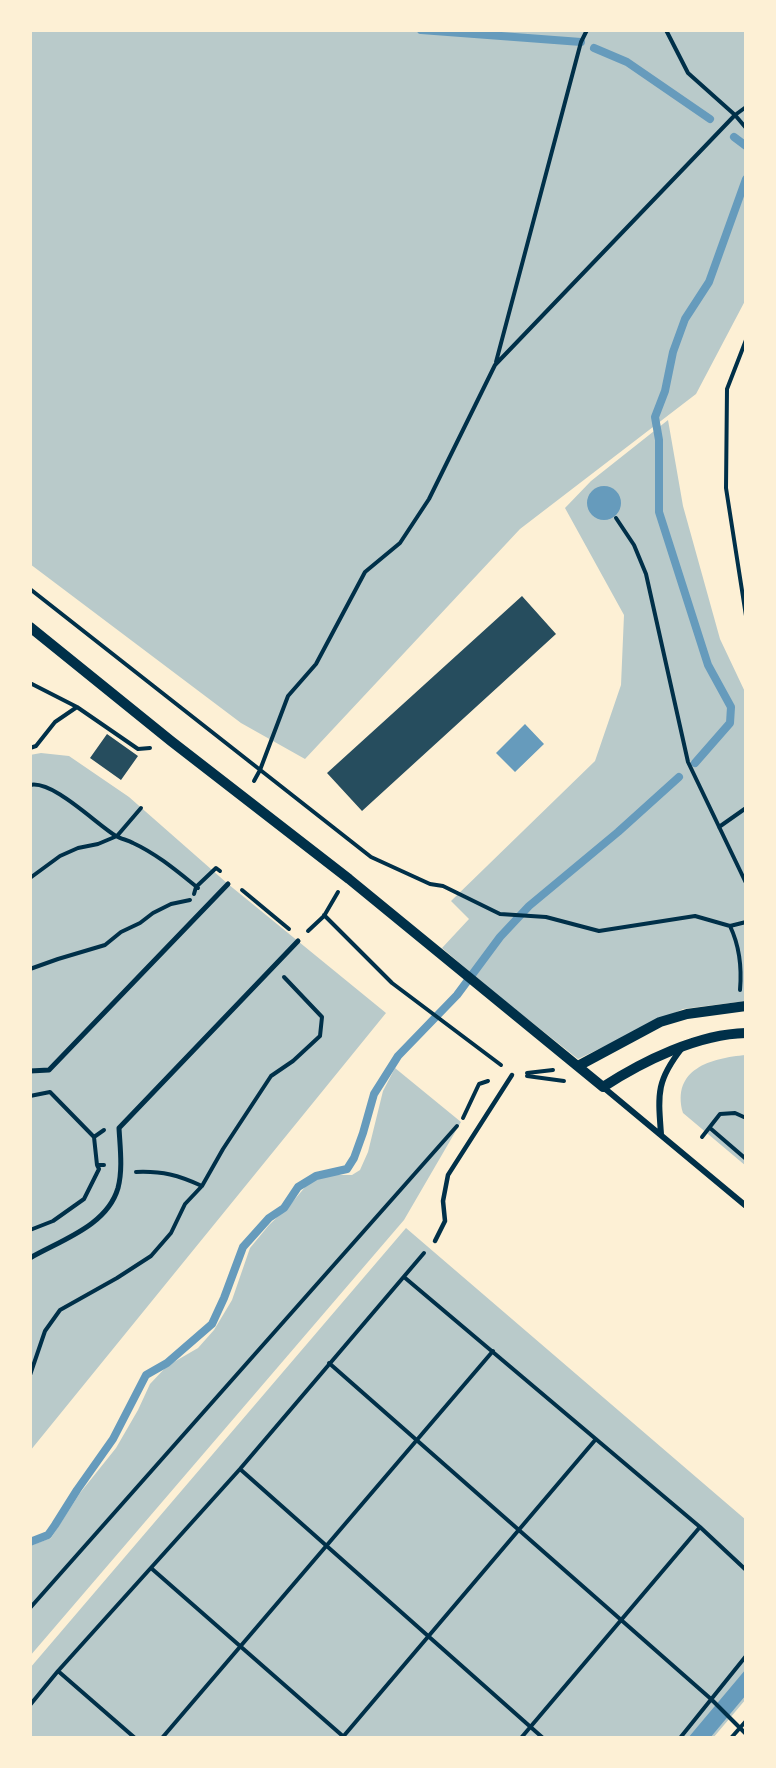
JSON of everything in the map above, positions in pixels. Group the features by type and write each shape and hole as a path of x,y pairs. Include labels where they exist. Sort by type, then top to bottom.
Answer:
{"street":[{"path":"30,627 349,879 662,1134 746,1206"},
{"path":"30,1071 49,1070 228,884"},
{"path":"30,1258 104,1215 117,1189 120,1172 119,1128 298,941"},
{"path":"578,1066 660,1023 687,1014 746,1006"},
{"path":"603,1087 653,1059 684,1047 703,1040 746,1033"},
{"path":"662,1134 659,1101 662,1080 669,1065 684,1047"}],"lane":[{"path":"435,1241 445,1221 443,1201 448,1175 513,1075"}],"path":[{"path":"244,798 260,770 288,696 316,664 365,572 400,543 429,499 495,365 581,42 587,30"},
{"path":"666,30 688,73 735,115 746,128"},
{"path":"495,365 735,115 746,107"},
{"path":"746,340 727,390 726,488 746,616"},
{"path":"616,518 634,545 646,574 688,762 746,883"},
{"path":"30,590 371,857 430,884 443,886 500,914 546,916 599,931 695,916 730,926 746,922"},
{"path":"30,683 77,707 138,749 155,748"},
{"path":"30,748 36,746 55,722 77,707"},
{"path":"30,784 34,783 54,790 117,836 153,855 196,887"},
{"path":"30,878 60,856 117,836 141,808"},
{"path":"719,827 746,808"},
{"path":"30,969 57,958 105,945 121,932 140,923 153,913 171,904 192,899 196,887 216,868 224,874"},
{"path":"324,916 349,879"},
{"path":"240,888 292,931"},
{"path":"324,916 340,888"},
{"path":"324,916 392,982 483,1052"},
{"path":"30,1375 45,1331 60,1310 151,1256 171,1233 185,1204 202,1186 223,1149 271,1076 293,1061 320,1036 322,1017 274,967"},
{"path":"30,1608 461,1122 479,1083 513,1075 578,1066"},
{"path":"513,1075 603,1087"},
{"path":"30,1096 50,1092 93,1137 99,1169 84,1199 53,1221 30,1230"},
{"path":"702,1137 720,1114 735,1113 746,1118"},
{"path":"93,1137 101,1130 119,1128"},
{"path":"710,1128 746,1159"},
{"path":"97,1165 106,1164 120,1172 166,1173 180,1176 202,1186"},
{"path":"30,1704 240,1469 435,1241"},
{"path":"404,1277 700,1527 746,1570"},
{"path":"162,1738 493,1351"},
{"path":"329,1363 711,1699 746,1734"},
{"path":"151,1568 344,1738 596,1439"},
{"path":"240,1469 543,1738"},
{"path":"521,1738 700,1527"},
{"path":"680,1738 746,1656"},
{"path":"58,1671 135,1738"},
{"path":"731,1738 746,1721"}],"shaded area":[{"path":"30,30 746,30 746,299 696,394 520,529 305,759 241,723 30,564"},
{"path":"668,420 683,506 720,639 746,694 746,1001 683,1009 578,1059 442,948 469,919 451,901 595,761 621,685 624,615 565,508 591,481"},
{"path":"41,753 69,756 129,797 228,884 386,1013 30,1451 30,755"},
{"path":"746,1055 746,1166 683,1113 681,1098 688,1076 697,1069 720,1059"},
{"path":"395,1068 461,1122 404,1220 30,1656 30,1546 51,1538 80,1493 116,1448 150,1384 167,1366 198,1348 214,1330 232,1300 250,1248 269,1225 306,1186 323,1175 352,1175 360,1170 368,1152 383,1091"},
{"path":"406,1228 746,1520 746,1699 713,1738 30,1738 30,1668"}],"water":[{"path":"604,486 616,491 621,503 616,515 604,520 592,515 587,503 592,491"},
{"path":"525,724 544,744 515,772 496,753"},
{"path":"746,1669 746,1695 710,1738 688,1738"}],"building":[{"path":"522,596 556,634 362,811 327,773"},
{"path":"107,734 138,756 121,780 90,758"}],"waterway":[{"path":"421,30 581,42"},
{"path":"594,48 627,62 710,119"},
{"path":"734,137 746,146"},
{"path":"695,763 730,723 731,707 708,665 659,512 659,440 655,417 665,391 673,352 685,319 709,282 746,179"},
{"path":"30,1542 48,1535 55,1525 113,1439 146,1375 167,1363 212,1324 243,1247 269,1218 284,1208 298,1187 316,1176 347,1169 354,1158 374,1094 398,1056 457,995 500,937 529,906 618,832 679,777"}]}
